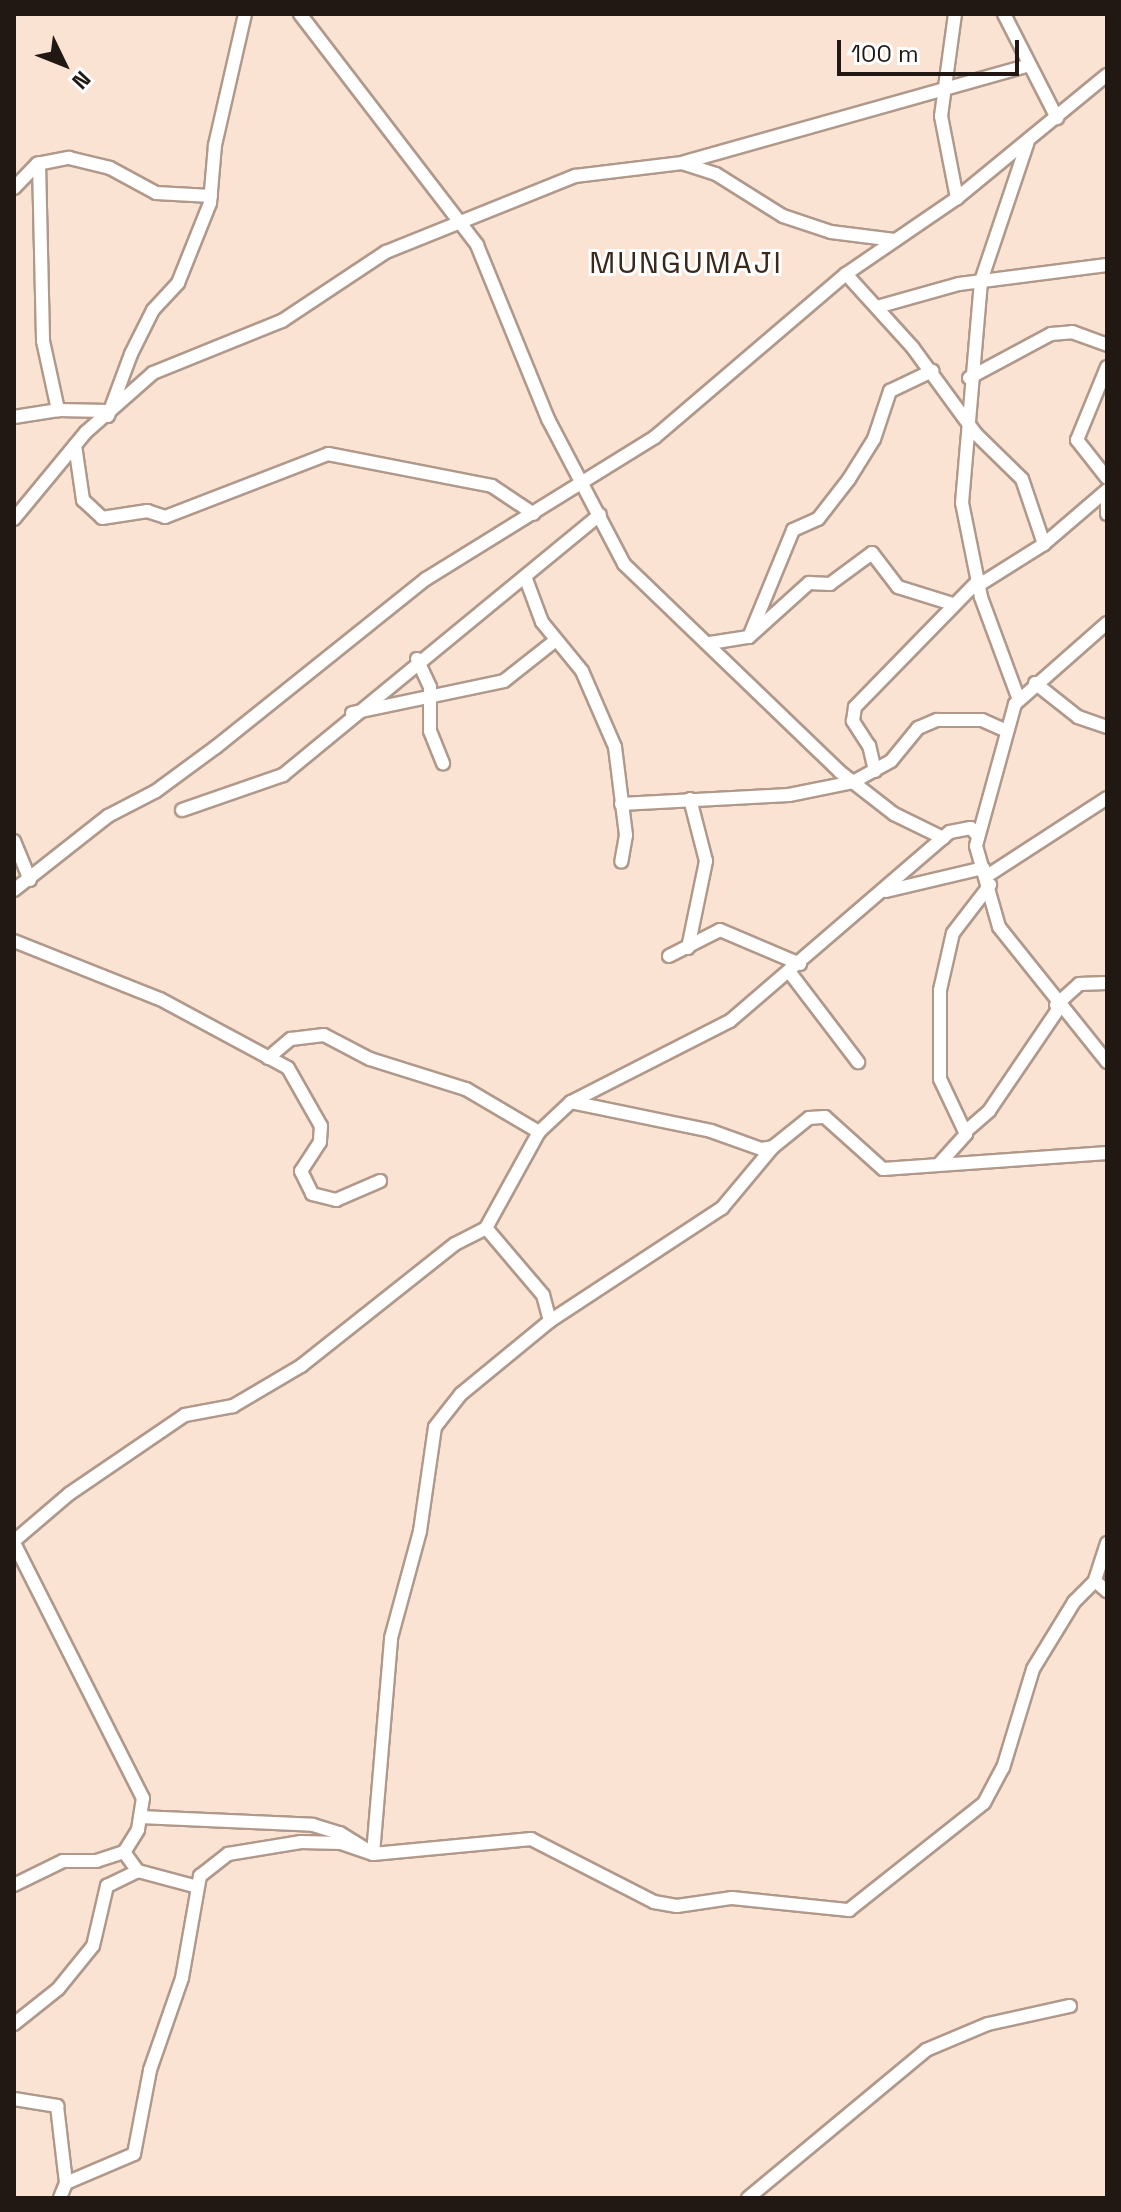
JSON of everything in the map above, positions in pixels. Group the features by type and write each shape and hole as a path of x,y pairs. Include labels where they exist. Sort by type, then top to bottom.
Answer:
{"street":[{"path":"108,413 146,323 178,283 211,196 215,145 245,14"},
{"path":"300,14 477,245 548,419 631,573 710,643 853,782 894,814 943,838"},
{"path":"955,14 942,88 957,198"},
{"path":"1004,14 1026,66 1057,118"},
{"path":"14,519 75,445 163,367 282,321 386,252 602,169 682,163 1026,66"},
{"path":"14,890 108,816 156,791 216,747 426,579 582,485 708,395 846,274 957,198 1107,75"},
{"path":"1019,700 978,583 962,503 969,378 981,281 1029,141"},
{"path":"14,188 39,163 79,159 156,193 211,196"},
{"path":"39,163 43,341 58,410"},
{"path":"682,163 716,174 783,216 831,232 894,240"},
{"path":"877,307 981,281 1107,265"},
{"path":"846,274 932,371 967,421 1026,486 1044,544"},
{"path":"969,378 1051,334 1072,332 1107,345"},
{"path":"1107,367 1077,440 1107,478"},
{"path":"749,637 793,530 818,519 849,479 874,439 890,391 932,371"},
{"path":"14,417 58,410 108,413"},
{"path":"75,445 83,500 102,518 147,511 165,517 328,454 492,486 534,514"},
{"path":"875,771 869,746 853,721 855,707 953,604 978,583 1044,544 1107,490"},
{"path":"1107,498 1107,514"},
{"path":"182,810 273,782 417,659 526,579 600,515"},
{"path":"710,643 749,637 809,583 830,584 872,553 898,587 953,604"},
{"path":"526,579 556,640 577,663 611,734 620,762 621,804 626,835 621,862"},
{"path":"976,834 1004,730 1019,700 1107,623"},
{"path":"352,713 511,678 556,640"},
{"path":"417,659 431,698 430,731 443,764"},
{"path":"1035,683 1078,717 1107,727"},
{"path":"621,804 789,795 853,782 875,771 918,728 937,720 982,720 1004,730"},
{"path":"884,892 987,876 1107,798"},
{"path":"688,948 706,861 690,799"},
{"path":"14,1885 63,1861 97,1861 124,1852 140,1817 143,1798 135,1774 110,1739 90,1684 61,1644 14,1542 69,1494 185,1415 233,1406 301,1366 455,1244 486,1228 539,1132 571,1102 616,1074 715,1030 795,969 943,838 971,828 976,834 999,927 1052,987 1059,1005 1107,1062"},
{"path":"14,841 30,880"},
{"path":"965,1132 940,1079 939,1001 953,933 987,876"},
{"path":"669,956 720,930 795,969 858,1062"},
{"path":"14,941 160,999 295,1076 321,1126 320,1142 301,1171 312,1194 336,1200 380,1181"},
{"path":"940,1163 965,1132 989,1111 1059,1005 1079,984 1107,983"},
{"path":"268,1058 291,1039 324,1035 370,1059 466,1089 539,1132"},
{"path":"571,1102 773,1147"},
{"path":"373,1854 391,1638 420,1531 435,1427 461,1394 550,1321 722,1208 773,1147 819,1116 878,1167 1107,1153"},
{"path":"486,1228 543,1295 550,1321"},
{"path":"66,2183 134,2154 150,2070 182,1978 194,1886 214,1862 240,1852 322,1841 373,1854 531,1839 654,1902 732,1898 849,1910 984,1803 1003,1768 1033,1669 1074,1602 1095,1581 1107,1543"},
{"path":"1095,1581 1107,1591"},
{"path":"140,1817 313,1825 340,1833 373,1854"},
{"path":"124,1852 138,1871 194,1886"},
{"path":"14,2024 58,1989 93,1946 107,1886 138,1871"},
{"path":"748,2198 926,2050 988,2024 1070,2006"},
{"path":"14,2099 57,2106 66,2183 60,2198"}],"district":[{"name":"MUNGUMAJI","path":"686,263"}]}
